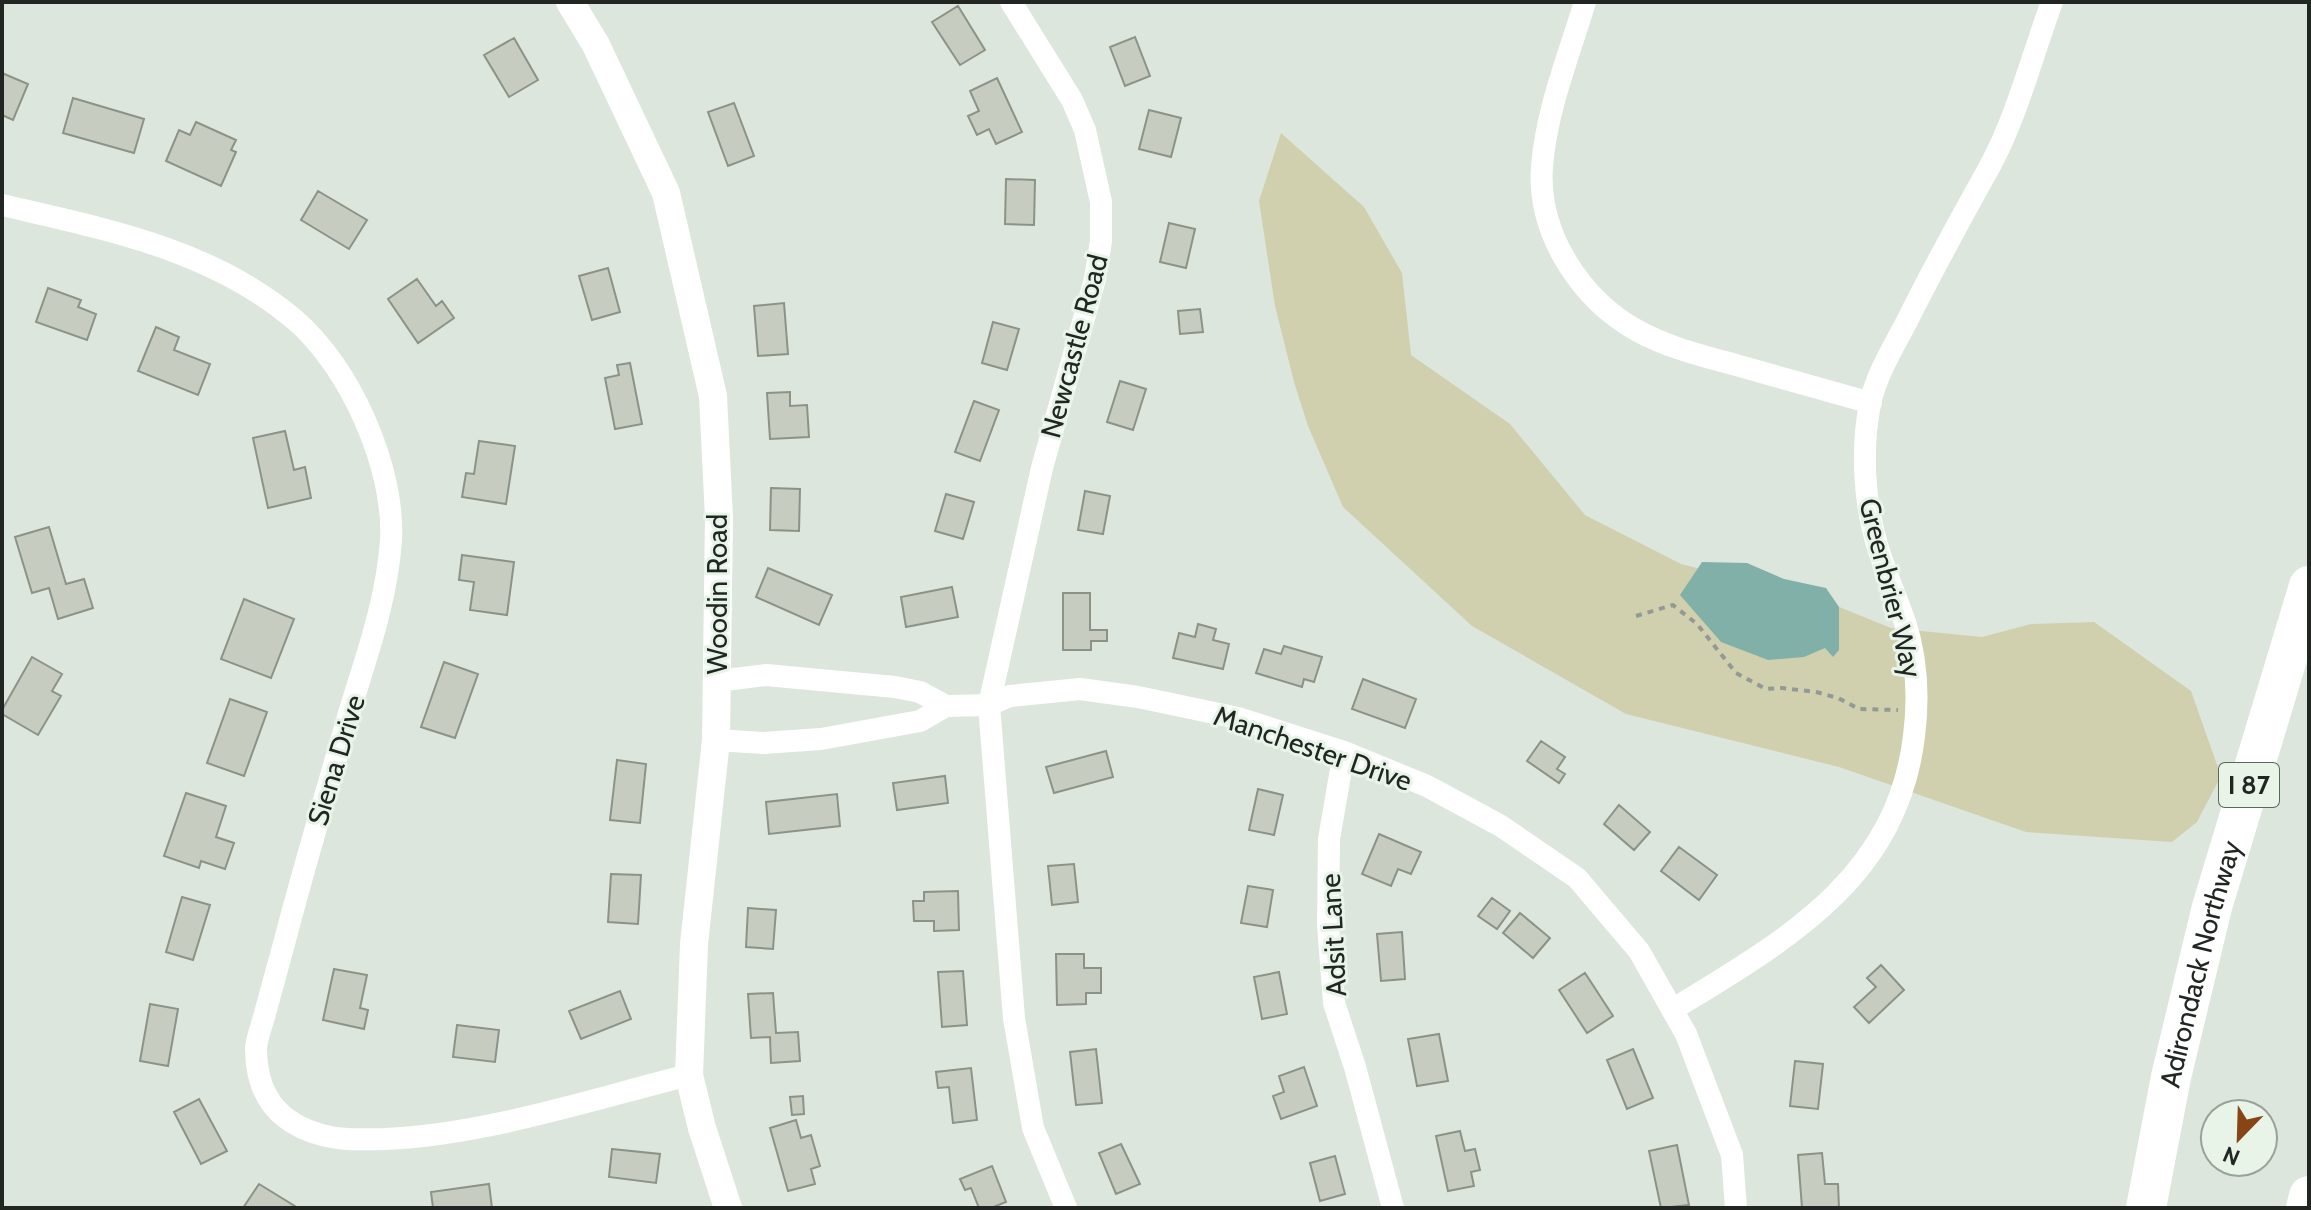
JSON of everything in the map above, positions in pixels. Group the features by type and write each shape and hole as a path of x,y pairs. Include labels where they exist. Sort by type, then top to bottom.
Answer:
{"highway":[{"name":"Adirondack Northway","path":"2146,1208 2171,1077 2212,907 2309,586"},
{"path":"2120,1208 2174,1029 2193,985"},
{"path":"2306,1208 2309,1196"}],"street":[{"name":"Woodin Road","path":"570,2 596,45 666,193 713,396 719,518 716,740 694,944 689,1075 702,1128 728,1208"},
{"name":"Newcastle Road","path":"989,705 1042,468 1095,279 1101,241 1101,202 1085,130 1072,100 1011,2"},
{"path":"1585,2 1548,126 1542,170 1543,197 1550,228 1565,261 1586,289 1609,311 1638,331 1680,349 1871,403"},
{"name":"Greenbrier Way","path":"1672,1010 1789,936 1822,909 1864,861 1889,826 1904,788 1912,755 1917,674 1908,636 1877,545 1866,496 1866,444 1871,403 1894,345 1991,164 2052,2"},
{"name":"Siena Drive","path":"2,205 104,228 178,251 251,288 297,321 321,346 341,373 366,418 389,500 391,539 382,603 310,847 256,1046 262,1085 280,1116 324,1136 349,1140 416,1137 476,1127 689,1075"},
{"name":"Manchester Drive","path":"717,681 766,675 895,687 920,692 946,706"},
{"name":"Manchester Drive","path":"716,740 763,743 821,739 920,721 946,706 989,705 1010,696 1080,689 1138,697 1238,718 1344,752 1440,793 1501,826 1577,878 1639,951 1686,1034 1732,1155 1736,1208"},
{"path":"989,705 1014,1018 1033,1128 1066,1208"},
{"name":"Adsit Lane","path":"1344,752 1329,839 1328,925 1334,1003 1355,1067 1393,1208"}],"path":[{"path":"1636,616 1673,605 1697,624 1736,673 1766,689 1816,692 1838,698 1859,709 1916,710"}],"green space":[{"path":"1281,133 1364,207 1402,273 1411,355 1510,424 1585,515 1681,564 1822,600 1891,628 1982,637 2031,624 2094,622 2191,691 2221,776 2197,822 2172,842 2026,832 1839,767 1626,714 1472,626 1343,507 1308,426 1275,306 1259,201"}],"water":[{"path":"1702,562 1747,563 1784,579 1826,588 1839,607 1839,650 1833,657 1825,648 1804,657 1768,660 1721,642 1680,595"}],"building":[{"path":"958,6 985,50 960,65 932,22"},
{"path":"1135,37 1150,76 1125,86 1110,47"},
{"path":"514,38 538,80 509,97 484,55"},
{"path":"2,73 28,84 13,120 2,115"},
{"path":"997,78 1022,132 996,144 989,129 977,135 968,116 979,111 970,91"},
{"path":"73,98 144,119 134,153 63,133"},
{"path":"734,103 754,156 728,166 708,112"},
{"path":"1149,110 1181,118 1171,157 1139,149"},
{"path":"196,122 236,140 231,150 236,152 221,186 166,161 179,130 190,135"},
{"path":"1006,179 1035,180 1034,225 1005,224"},
{"path":"318,191 367,220 349,249 301,220"},
{"path":"1169,223 1195,229 1186,268 1160,262"},
{"path":"608,268 620,312 592,320 579,276"},
{"path":"417,279 436,306 442,301 454,318 418,343 388,299"},
{"path":"48,288 81,300 78,307 96,314 87,340 36,322"},
{"path":"784,303 788,354 758,356 754,306"},
{"path":"1200,309 1203,332 1180,334 1178,311"},
{"path":"993,322 1019,329 1007,370 982,363"},
{"path":"156,327 179,337 174,350 210,364 198,395 138,371"},
{"path":"630,363 642,424 615,429 605,378 619,375 617,365"},
{"path":"1120,381 1146,389 1133,430 1107,422"},
{"path":"790,392 790,406 807,405 809,437 770,439 767,393"},
{"path":"974,401 999,410 980,461 955,452"},
{"path":"285,431 294,470 305,467 311,498 268,508 253,438"},
{"path":"479,441 515,446 506,504 462,497 466,473 474,474"},
{"path":"771,488 800,489 799,531 770,530"},
{"path":"1085,491 1110,496 1103,534 1078,530"},
{"path":"946,494 974,502 963,539 935,531"},
{"path":"49,527 66,584 84,579 93,608 58,619 49,588 32,593 15,537"},
{"path":"462,555 514,562 507,615 470,610 474,582 459,580"},
{"path":"768,568 832,595 819,625 756,597"},
{"path":"952,587 958,617 906,627 901,597"},
{"path":"1063,593 1090,593 1090,630 1107,630 1107,641 1091,641 1091,650 1063,650"},
{"path":"244,599 294,619 271,678 221,659"},
{"path":"1198,624 1216,629 1213,640 1229,644 1223,669 1173,658 1179,633 1195,637"},
{"path":"1284,646 1322,657 1314,682 1304,679 1302,687 1256,673 1264,649 1281,654"},
{"path":"32,657 62,674 52,691 61,696 38,735 2,714"},
{"path":"444,662 478,674 455,738 421,727"},
{"path":"1363,679 1416,699 1405,728 1352,709"},
{"path":"230,699 267,712 244,776 207,763"},
{"path":"1541,741 1565,757 1557,769 1565,774 1559,783 1527,761"},
{"path":"1106,751 1113,777 1054,793 1046,767"},
{"path":"617,760 646,764 640,823 610,820"},
{"path":"945,776 948,803 897,810 893,783"},
{"path":"1258,789 1283,795 1274,835 1249,830"},
{"path":"186,793 226,806 216,837 234,843 225,869 201,861 199,868 164,856"},
{"path":"837,794 840,826 769,834 766,802"},
{"path":"1619,805 1650,832 1634,850 1604,824"},
{"path":"1379,834 1421,852 1411,874 1398,869 1391,886 1362,874"},
{"path":"1679,847 1717,875 1699,900 1661,871"},
{"path":"1074,864 1078,902 1052,905 1048,866"},
{"path":"611,874 641,875 638,924 608,922"},
{"path":"1248,886 1273,890 1267,927 1241,923"},
{"path":"958,891 959,930 934,931 934,921 914,921 913,901 924,901 924,892"},
{"path":"182,897 210,905 193,960 166,952"},
{"path":"1492,898 1510,911 1497,929 1478,916"},
{"path":"748,908 776,910 773,949 746,947"},
{"path":"1520,913 1550,938 1533,958 1503,933"},
{"path":"1402,932 1405,979 1381,981 1377,934"},
{"path":"1056,954 1084,954 1084,968 1101,968 1101,993 1086,993 1086,1004 1057,1005"},
{"path":"1881,965 1904,990 1869,1023 1854,1007 1876,987 1867,978"},
{"path":"334,969 367,975 360,1008 368,1010 364,1029 323,1020"},
{"path":"963,971 967,1025 942,1027 938,972"},
{"path":"1279,972 1287,1014 1262,1019 1254,977"},
{"path":"1585,973 1613,1016 1587,1033 1559,990"},
{"path":"620,991 631,1019 581,1039 569,1011"},
{"path":"773,993 776,1033 798,1032 800,1061 771,1063 770,1037 751,1038 748,994"},
{"path":"150,1004 178,1009 168,1066 140,1061"},
{"path":"457,1025 499,1030 495,1062 453,1057"},
{"path":"1439,1034 1448,1081 1417,1086 1408,1039"},
{"path":"1096,1049 1102,1103 1076,1105 1070,1052"},
{"path":"1633,1049 1653,1098 1627,1109 1607,1060"},
{"path":"1795,1061 1823,1064 1818,1109 1790,1106"},
{"path":"1304,1067 1317,1106 1281,1119 1273,1096 1284,1092 1279,1076"},
{"path":"971,1068 977,1120 953,1123 949,1087 938,1088 936,1072"},
{"path":"803,1096 804,1114 792,1115 790,1097"},
{"path":"199,1099 227,1151 201,1164 174,1112"},
{"path":"796,1120 801,1138 811,1135 820,1166 811,1169 815,1184 788,1191 770,1128"},
{"path":"1460,1131 1465,1151 1475,1149 1480,1170 1471,1172 1474,1186 1448,1191 1436,1136"},
{"path":"1121,1144 1140,1184 1116,1194 1099,1153"},
{"path":"1677,1145 1689,1205 1661,1208 1649,1151"},
{"path":"612,1149 660,1154 656,1183 609,1177"},
{"path":"1822,1153 1825,1184 1838,1184 1839,1208 1802,1208 1798,1155"},
{"path":"1335,1156 1345,1194 1320,1201 1310,1163"},
{"path":"992,1166 1006,1202 991,1208 979,1208 971,1188 965,1190 960,1179"},
{"path":"259,1184 298,1208 243,1208"},
{"path":"489,1184 492,1208 433,1208 431,1192"}]}
